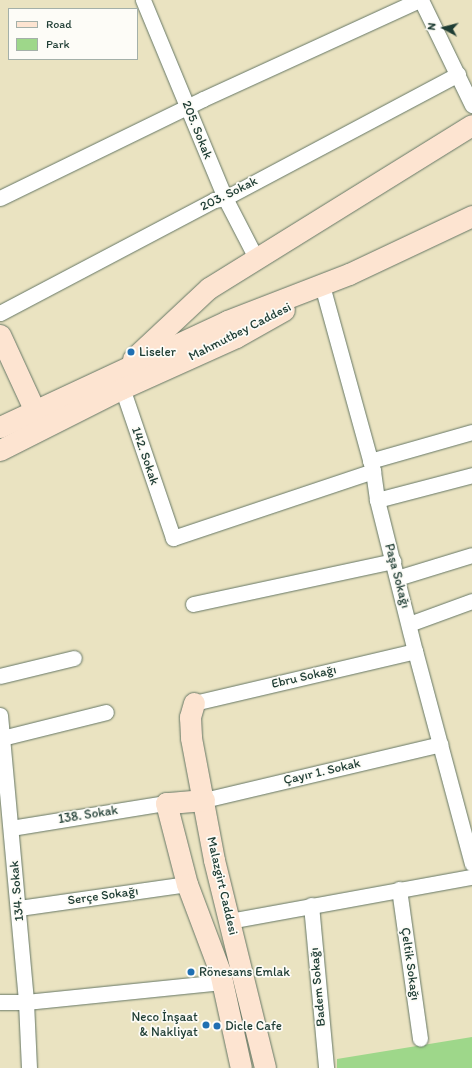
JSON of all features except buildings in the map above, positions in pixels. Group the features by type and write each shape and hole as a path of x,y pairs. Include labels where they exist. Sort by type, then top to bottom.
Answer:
{"main road":[{"path":"119,381 209,288 472,125"},
{"name":"Mahmutbey Caddesi","path":"0,450 227,321 349,274 472,216"},
{"name":"Mahmutbey Caddesi","path":"0,427 35,412 236,337 349,274"},
{"path":"0,335 35,412"},
{"name":"Malazgirt Caddesi","path":"194,703 190,717 191,738 229,921 264,1068"},
{"path":"166,803 204,800"},
{"name":"Malazgirt Caddesi","path":"166,803 187,884 222,982 241,1068"}],"street":[{"name":"205. Sokak","path":"143,0 225,198 256,258"},
{"path":"0,198 188,106 420,0 458,74 472,105"},
{"name":"203. Sokak","path":"0,313 214,200 225,198 458,74"},
{"name":"Paşa Sokağı","path":"323,289 372,466 377,500 415,651 472,864"},
{"name":"142. Sokak","path":"119,381 173,538 372,466"},
{"path":"372,466 472,432"},
{"path":"377,500 472,475"},
{"path":"397,578 472,555"},
{"path":"193,604 393,561"},
{"path":"409,624 472,601"},
{"name":"Ebru Sokağı","path":"194,703 415,651"},
{"path":"0,676 74,658"},
{"path":"2,738 106,712"},
{"name":"134. Sokak","path":"0,714 26,1002 30,1068"},
{"name":"Çayır 1. Sokak","path":"204,800 440,744"},
{"name":"138. Sokak","path":"10,828 166,803"},
{"path":"229,921 472,877"},
{"name":"Serçe Sokağı","path":"18,908 187,884"},
{"name":"Çeltik Sokağı","path":"399,889 420,1039"},
{"name":"Badem Sokağı","path":"311,906 326,1068"},
{"path":"0,1002 26,1002 222,982"}],"green space":[{"path":"472,1037 472,1068 337,1068 337,1059"}],"place":[{"name":"Liseler","path":"131,352"},
{"name":"Rönesans Emlak","path":"191,972"},
{"name":"Neco İnşaat & Nakliyat","path":"206,1025"},
{"name":"Dicle Cafe","path":"217,1026"}]}
